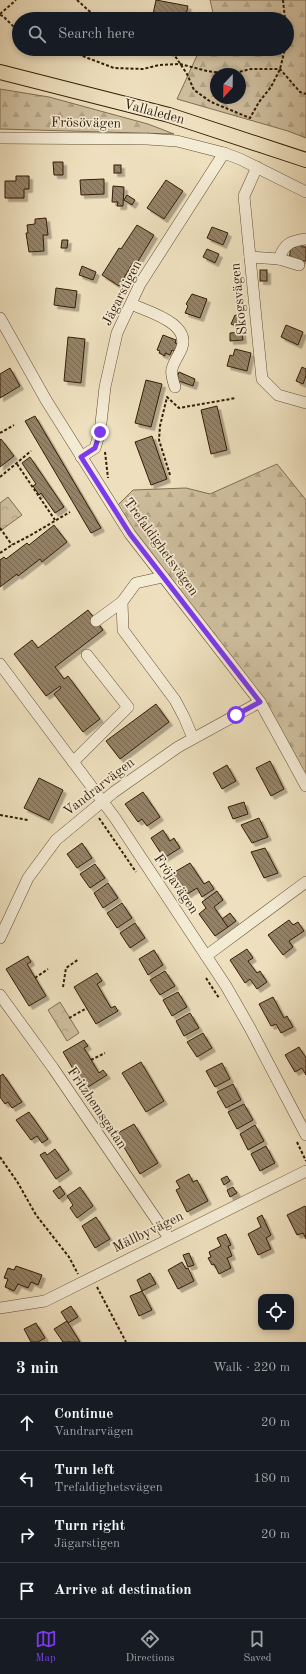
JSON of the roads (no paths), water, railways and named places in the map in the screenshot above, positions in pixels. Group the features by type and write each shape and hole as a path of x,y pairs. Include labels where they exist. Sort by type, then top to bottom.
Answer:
{"main road":[{"name":"Vallaleden","path":"0,72 169,116 306,160"}],"street":[{"name":"Frösövägen","path":"0,138 147,139 177,141 224,153 257,167 306,192"},
{"name":"Jägarstigen","path":"81,457 95,448 100,432 106,387 117,333 140,284 224,153"},
{"name":"Skogsvägen","path":"257,167 244,196 262,379 278,395 306,403"},
{"path":"279,259 282,249 290,242 306,239"},
{"path":"250,257 279,259 299,265"},
{"path":"131,304 162,316 173,323 181,336 182,345 171,370 175,387"},
{"name":"Trefaldighetsvägen","path":"0,318 46,400 130,534 260,702 306,786"},
{"path":"96,621 122,602 136,583 163,577"},
{"path":"122,602 123,630 175,700 184,717 192,738"},
{"path":"73,762 128,707 87,655"},
{"name":"Fröjavägen","path":"0,664 115,818 153,878 206,956 233,998 306,1135"},
{"name":"Vandrarvägen","path":"0,938 28,878 56,840 93,809 154,763 192,738 260,702"},
{"path":"206,956 306,882"},
{"name":"Fritzhemsgatan","path":"0,995 53,1068 169,1238"},
{"name":"Mällbyvägen","path":"0,1308 45,1301 306,1171"}]}
